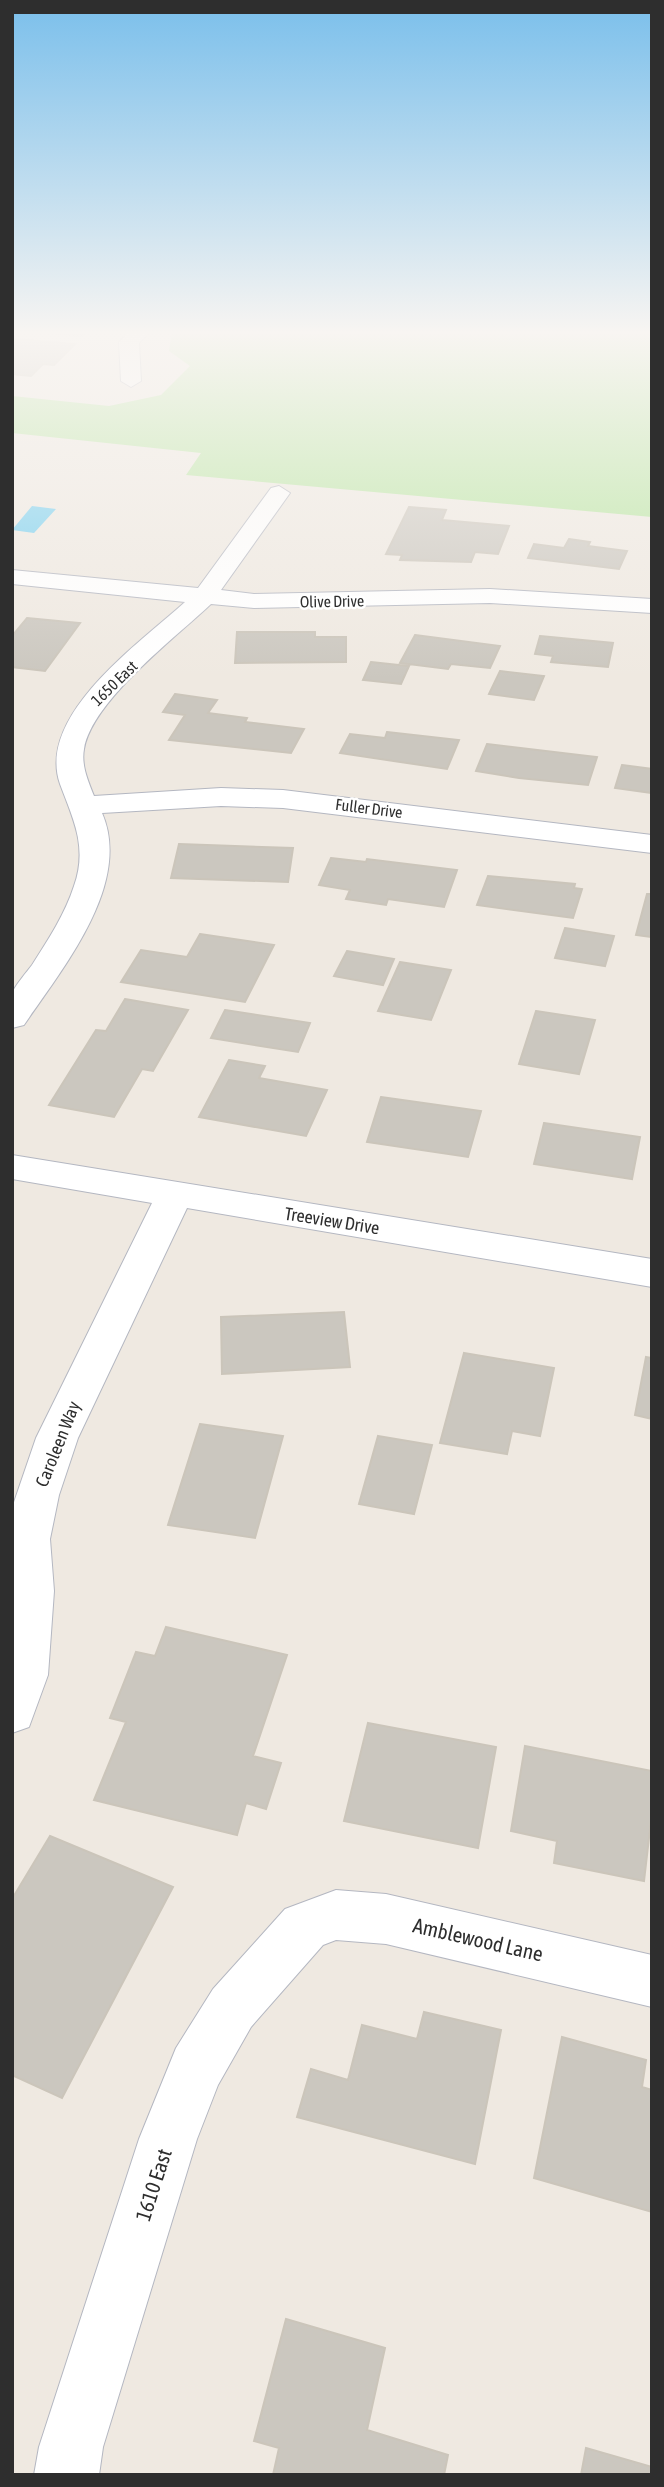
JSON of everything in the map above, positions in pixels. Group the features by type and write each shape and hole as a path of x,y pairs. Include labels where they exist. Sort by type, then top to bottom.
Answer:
{"street":[{"name":"1650 East","path":"12,1018 79,913 92,881 94,838 84,805 68,771 68,744 79,720 94,700 203,598 279,493"},
{"name":"Olive Drive","path":"12,577 203,598 306,602 490,596 652,606"},
{"name":"Fuller Drive","path":"84,805 221,797 283,799 652,844"},
{"name":"Treeview Drive","path":"12,1167 652,1273"},
{"name":"Caroleen Way","path":"12,1712 24,1675 29,1646 31,1591 28,1539 37,1495 57,1438 175,1195"},
{"name":"Amblewood Lane","path":"304,1927 337,1915 387,1919 652,1981"},
{"name":"1610 East","path":"66,2475 71,2447 168,2139 196,2068 232,2008 304,1927"}],"green space":[{"path":"145,447 652,447 652,517 186,475 201,453"}],"water":[{"path":"32,506 56,509 34,533 12,530"}],"building":[{"path":"409,507 446,510 442,520 509,526 498,554 475,552 471,562 400,560 402,555 386,554"},
{"path":"569,539 590,542 588,546 627,551 619,569 528,558 534,544 564,548"},
{"path":"27,618 80,623 45,671 12,667 12,636"},
{"path":"237,632 315,632 315,637 346,637 346,662 235,663"},
{"path":"415,635 500,646 490,668 451,664 448,669 400,663"},
{"path":"540,636 613,643 608,667 551,662 553,656 535,654"},
{"path":"371,662 409,666 401,684 363,680"},
{"path":"500,671 544,676 534,700 489,694"},
{"path":"175,694 217,700 208,713 247,718 245,722 304,729 291,753 169,740 185,715 163,712"},
{"path":"387,732 459,740 447,769 340,753 350,734 385,738"},
{"path":"487,744 597,757 588,785 519,778 476,771"},
{"path":"622,765 652,769 652,793 615,788"},
{"path":"179,844 293,848 288,882 171,878"},
{"path":"331,858 366,862 367,859 457,870 444,907 388,899 386,905 346,899 350,890 319,885"},
{"path":"488,876 575,884 574,888 582,889 573,918 477,905"},
{"path":"647,894 652,894 652,937 636,935"},
{"path":"565,928 614,936 605,966 555,958"},
{"path":"200,934 274,945 245,1002 121,982 141,950 187,957"},
{"path":"347,951 394,959 383,985 334,976"},
{"path":"400,962 451,970 431,1020 378,1011"},
{"path":"125,999 188,1010 153,1071 142,1069 114,1117 49,1105 96,1030 106,1031"},
{"path":"225,1010 310,1023 298,1052 211,1038"},
{"path":"536,1011 595,1020 579,1074 519,1064"},
{"path":"229,1060 265,1066 259,1078 327,1090 306,1136 199,1117"},
{"path":"381,1097 481,1111 468,1157 367,1142"},
{"path":"544,1123 640,1137 632,1179 534,1164"},
{"path":"344,1312 350,1367 222,1374 221,1317"},
{"path":"464,1353 554,1368 540,1436 512,1431 507,1454 440,1443"},
{"path":"646,1357 652,1358 652,1419 635,1415"},
{"path":"200,1424 283,1436 255,1538 168,1525"},
{"path":"378,1436 432,1445 414,1514 359,1504"},
{"path":"166,1627 287,1655 253,1756 281,1763 266,1809 246,1803 237,1835 94,1800 126,1722 110,1718 136,1652 155,1656"},
{"path":"368,1723 496,1747 478,1848 344,1821"},
{"path":"525,1746 652,1771 652,1812 644,1881 554,1863 557,1841 511,1831"},
{"path":"50,1836 173,1887 62,2098 12,2075 12,1899"},
{"path":"424,2012 501,2030 475,2164 297,2117 311,2069 348,2080 362,2025 417,2039"},
{"path":"562,2037 646,2060 642,2087 652,2090 652,2212 534,2178"},
{"path":"286,2319 385,2348 367,2430 448,2455 444,2475 273,2475 279,2448 254,2441"},
{"path":"586,2448 652,2467 652,2475 581,2475"}]}
